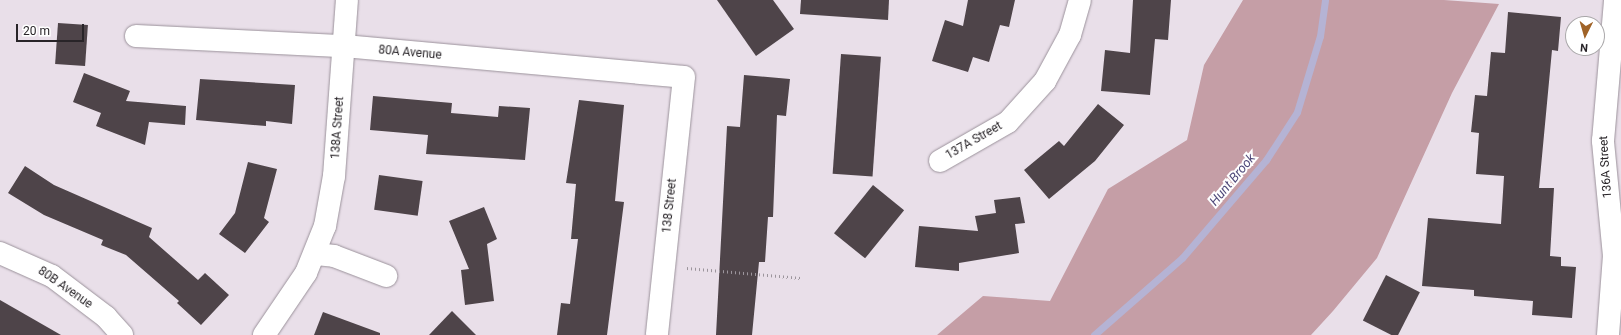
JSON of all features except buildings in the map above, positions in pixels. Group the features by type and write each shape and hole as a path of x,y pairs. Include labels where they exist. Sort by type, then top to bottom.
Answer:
{"street":[{"name":"138A Street","path":"264,335 287,306 316,254 334,176 347,0"},
{"name":"137A Street","path":"940,161 1008,122 1045,81 1070,36 1080,0"},
{"name":"136A Street","path":"1608,335 1614,256 1603,141 1615,0"},
{"name":"80A Avenue","path":"136,36 344,46 684,77"},
{"name":"138 Street","path":"657,335 684,77"},
{"name":"80B Avenue","path":"0,253 52,276 106,317 122,335"},
{"path":"316,254 334,256 386,276"}],"path":[{"path":"687,268 801,278"}],"shaded area":[{"path":"1243,0 1444,0 1499,4 1452,93 1377,258 1333,311 1311,335 937,335 983,296 1050,301 1108,189 1187,140 1204,65"}],"waterway":[{"name":"Hunt Brook","path":"1094,335 1182,258 1266,160 1297,112 1320,36 1325,0"}]}
